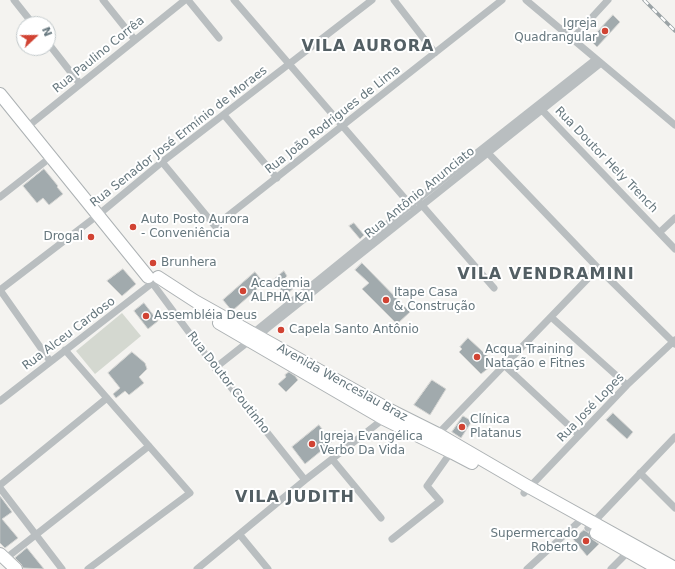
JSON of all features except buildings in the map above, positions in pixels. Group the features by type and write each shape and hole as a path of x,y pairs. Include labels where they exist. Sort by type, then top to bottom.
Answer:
{"main road":[{"name":"Rua Doutor Coutinho","path":"0,94 153,281"},
{"name":"Avenida Wenceslau Braz","path":"153,281 195,301 253,337 387,414 434,438 631,548 672,566"},
{"name":"Avenida Wenceslau Braz","path":"434,438 452,452 527,490"},
{"name":"Avenida Wenceslau Braz","path":"631,548 659,569"},
{"path":"1,563 16,569"}],"street":[{"path":"14,0 27,16"},
{"path":"103,0 135,40"},
{"name":"Rua Paulino Corrêa","path":"27,127 185,0"},
{"path":"188,0 219,38"},
{"path":"234,0 414,208"},
{"name":"Rua Senador José Ermínio de Moraes","path":"0,290 98,215 162,162 372,0"},
{"path":"394,0 435,53"},
{"name":"Rua João Rodrigues de Lima","path":"162,162 215,226 344,126 502,0"},
{"path":"526,0 675,125"},
{"path":"572,39 608,0"},
{"path":"56,53 80,84"},
{"name":"Rua Antônio Anunciato","path":"215,368 485,150 598,61"},
{"name":"Rua Doutor Hely Trench","path":"539,107 675,249"},
{"path":"224,115 277,178"},
{"path":"485,150 598,268 674,342"},
{"path":"0,196 51,157"},
{"path":"420,203 494,288"},
{"path":"660,232 675,218"},
{"path":"434,438 598,268"},
{"name":"Rua Alceu Cardoso","path":"0,401 153,281"},
{"name":"Rua Doutor Coutinho","path":"153,281 215,368 304,480"},
{"path":"0,290 50,361"},
{"path":"552,317 627,385"},
{"name":"Rua José Lopes","path":"527,490 627,385 674,342"},
{"path":"65,350 190,493 88,569"},
{"path":"504,365 579,435"},
{"path":"0,485 107,398"},
{"path":"197,569 240,535 304,480 387,414"},
{"path":"527,569 586,522 640,473 675,437"},
{"path":"1,563 149,446"},
{"path":"392,539 440,501 427,486 452,452"},
{"path":"332,459 381,518"},
{"path":"640,473 675,508"},
{"path":"0,488 62,569"},
{"path":"240,535 268,569"},
{"path":"611,569 631,548"}],"shaded area":[{"path":"122,313 141,336 95,374 76,351"}],"railway":[{"path":"644,0 675,31"}],"place":[{"name":"Igreja Quadrangular","path":"605,31"},
{"name":"Auto Posto Aurora - Conveniência","path":"133,227"},
{"name":"Drogal","path":"91,237"},
{"name":"Brunhera","path":"153,263"},
{"name":"Academia ALPHA KAI","path":"243,291"},
{"name":"Itape Casa & Construção","path":"386,300"},
{"name":"Assembléia Deus","path":"146,316"},
{"name":"Capela Santo Antônio","path":"281,330"},
{"name":"Acqua Training Natação e Fitnes","path":"477,357"},
{"name":"Clínica Platanus","path":"462,427"},
{"name":"Igreja Evangélica Verbo Da Vida","path":"312,444"},
{"name":"Supermercado Roberto","path":"586,541"}],"district":[{"name":"VILA AURORA","path":"368,47"},
{"name":"VILA VENDRAMINI","path":"546,275"},
{"name":"VILA JUDITH","path":"295,498"}]}
